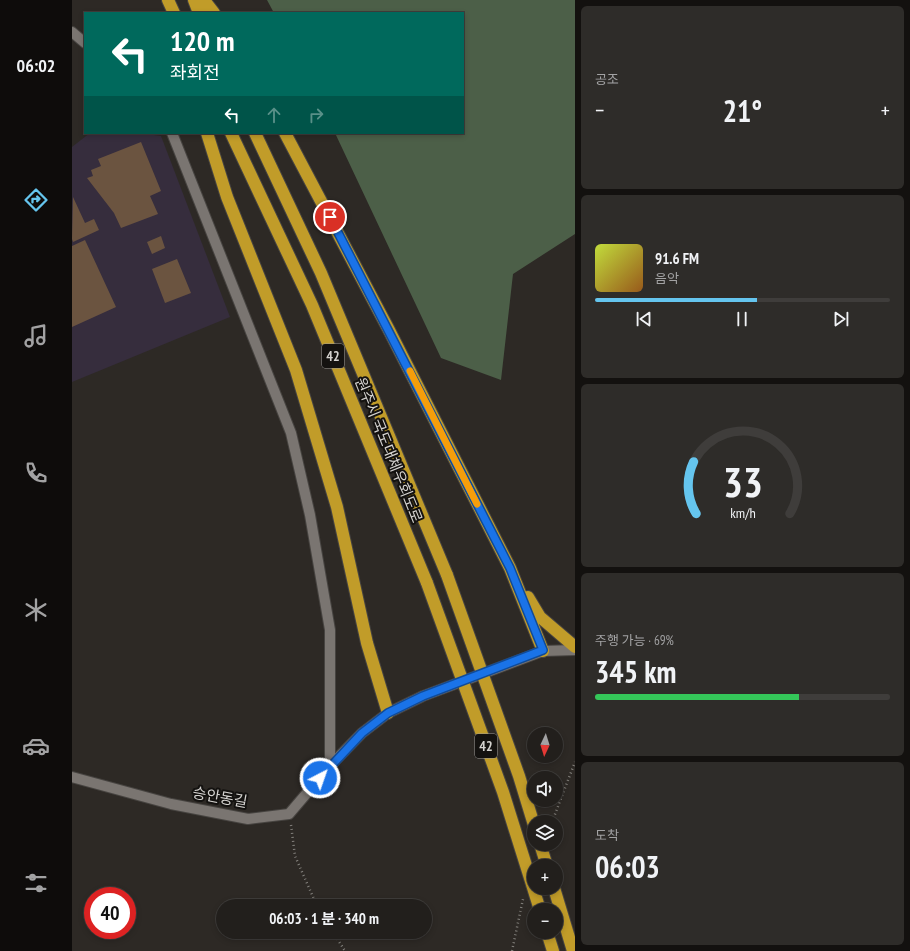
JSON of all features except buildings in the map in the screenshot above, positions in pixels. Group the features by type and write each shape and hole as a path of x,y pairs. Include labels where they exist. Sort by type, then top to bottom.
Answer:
{"highway":[{"path":"164,0 168,12"},
{"path":"168,0 174,12"},
{"path":"194,0 199,12"},
{"path":"204,0 213,12"},
{"path":"207,134 227,196 296,370 337,507 368,643 388,713"},
{"name":"원주시 국도대체우회도로","path":"231,134 312,305 427,583 503,792 538,903"},
{"name":"원주시 국도대체우회도로","path":"255,134 321,273 447,575 516,769 531,815"},
{"path":"286,134 389,330 510,568 540,617 575,648"},
{"path":"510,568 543,650"},
{"path":"556,895 573,951"},
{"path":"549,939 553,951"}],"street":[{"path":"72,32 84,42"},
{"path":"172,134 291,433 310,515 330,630 330,766"},
{"path":"289,814 330,766 362,733 388,713 423,696 543,650 575,648"},
{"name":"승안동길","path":"72,777 171,804 248,819 289,814"}],"path":[{"path":"555,815 575,762"},
{"path":"289,814 295,856 313,899"},
{"path":"512,951 524,897"},
{"path":"337,939 345,951"}],"shaded area":[{"path":"89,134 147,134 161,136 230,317 72,382 72,147"}],"green space":[{"path":"267,0 575,0 575,234 513,274 501,380 441,358 335,134 464,134 464,12 273,12"}],"slow traffic":[{"path":"410,371 477,504"}],"route":[{"path":"320,778 362,733 388,713 423,696 543,650 510,568 330,217"}]}
